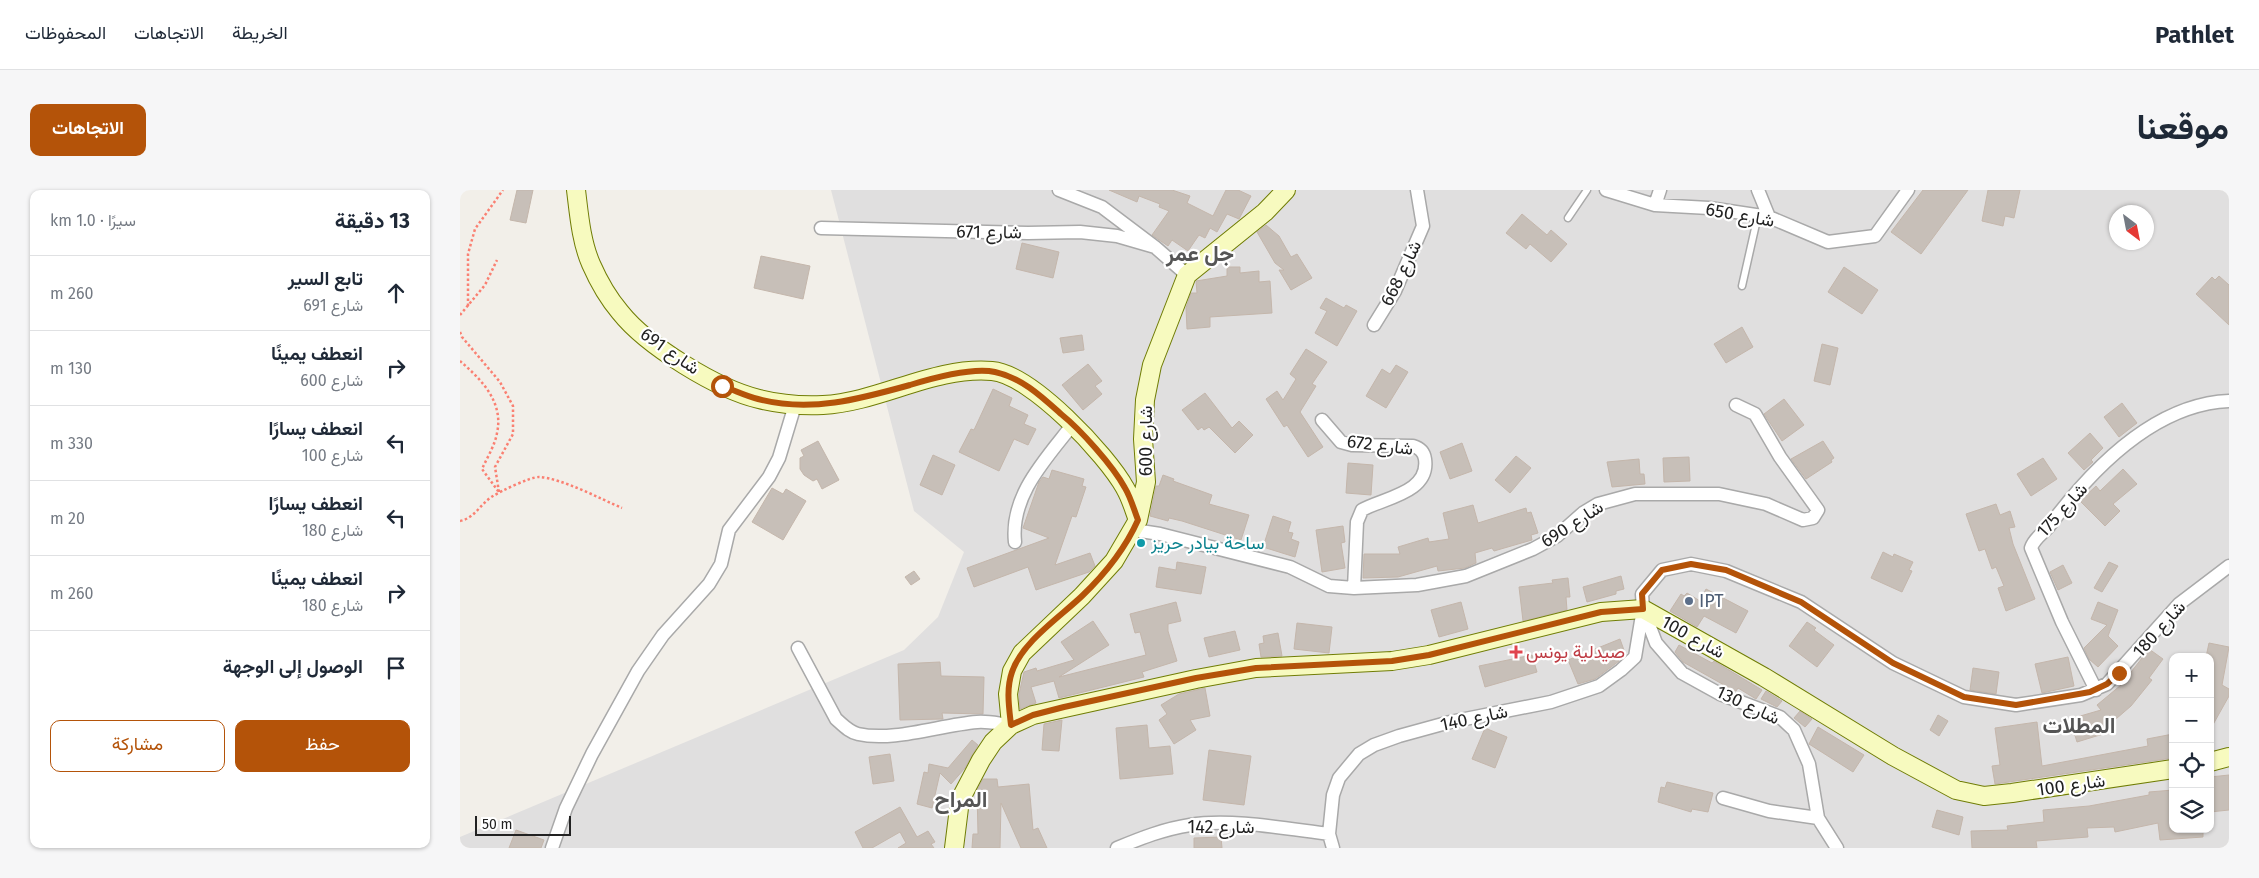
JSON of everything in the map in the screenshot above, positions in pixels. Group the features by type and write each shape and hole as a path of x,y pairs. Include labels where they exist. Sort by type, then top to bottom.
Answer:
{"main road":[{"name":"شارع 691","path":"576,190 580,223 591,263 620,313 657,346 722,386 759,399 795,405 824,405 860,399 930,379 968,372 993,371 1011,376 1030,387 1073,424 1125,488 1136,525"},
{"name":"شارع 600","path":"1011,725 1008,694 1012,671 1022,653 1082,596 1114,562 1136,525 1146,482 1143,439 1145,400 1152,365 1187,275 1265,212 1286,190"},
{"name":"شارع 100","path":"954,848 960,800 971,777 993,742 1011,725 1033,715 1196,678 1256,668 1392,661 1429,655 1601,612 1643,609 1764,677 1893,756 1956,790 1975,795 2004,794 2169,771"},
{"path":"2214,761 2229,757"}],"street":[{"path":"1059,190 1102,207 1156,247 1187,275"},
{"name":"شارع 668","path":"1374,325 1395,291 1424,226 1417,190"},
{"name":"شارع 650","path":"1606,190 1656,204 1709,208 1764,216 1828,242 1875,236 1908,190"},
{"path":"1656,204 1660,190"},
{"path":"1758,190 1764,216"},
{"name":"شارع 671","path":"821,228 1028,233 1080,232 1118,236 1156,247"},
{"name":"شارع 175","path":"2096,690 2040,574 2031,548 2033,541 2048,528 2082,485 2144,430 2192,406 2229,400"},
{"name":"شارع 690","path":"1136,525 1160,534 1290,567 1329,586 1354,588 1417,585 1466,576 1533,549 1557,536 1583,512 1598,504 1635,494 1719,494 1766,504 1803,520 1813,518 1818,510 1780,457 1755,414 1736,404"},
{"path":"552,848 566,808 592,754 638,671 663,635 709,584 720,564 729,530 747,503 769,477 779,458 795,405"},
{"name":"شارع 672","path":"1322,420 1341,442 1352,445 1413,446 1420,448 1426,464 1417,483 1408,490 1362,510 1357,522 1354,588"},
{"path":"1015,542 1013,524 1027,484 1073,424"},
{"name":"شارع 180","path":"1643,609 1642,594 1662,570 1691,564 1726,570 1801,602 1893,663 1964,697 2021,705 2081,695 2096,690 2113,680 2179,604 2229,566"},
{"name":"شارع 130","path":"1643,609 1656,643 1682,673 1720,694 1780,717 1794,730 1809,764 1818,818 1837,848"},
{"name":"شارع 140","path":"1328,834 1333,796 1339,778 1360,754 1374,745 1399,736 1450,722 1551,702 1599,686 1635,657 1643,609"},
{"path":"798,648 836,719 844,727 856,734 873,736 895,734 978,722 1011,725"},
{"path":"1723,798 1769,811 1818,818"},
{"name":"شارع 142","path":"1116,848 1153,833 1191,824 1223,824 1328,834"},
{"path":"1328,834 1334,848"}],"lane":[{"path":"1568,218 1587,190"},
{"path":"1742,286 1764,216"}],"path":[{"path":"468,306 468,254 475,229 503,190"},
{"path":"460,316 485,285 497,260"},
{"path":"460,332 500,382 513,406 513,434 495,468 499,492"},
{"path":"460,361 483,381 497,408 498,433 482,470 499,492"},
{"path":"460,521 476,514 484,502 499,492 538,477 580,489 622,508"}],"shaded area":[{"path":"831,190 2229,190 2229,848 460,848 460,837 904,650 938,617 964,552 914,511"}],"building":[{"path":"517,190 533,190 526,223 510,220"},
{"path":"1109,190 1172,190 1190,196 1187,203 1213,216 1226,190 1238,190 1251,196 1239,219 1227,214 1217,232 1210,228 1205,238 1199,235 1188,251 1172,240 1168,246 1152,235 1169,211 1159,207 1160,204 1139,196 1137,202"},
{"path":"1923,190 1968,190 1921,254 1891,232"},
{"path":"1988,190 2020,190 2014,218 2005,216 2003,226 1982,221"},
{"path":"1522,214 1547,235 1551,230 1567,244 1551,262 1530,244 1526,249 1506,233"},
{"path":"1266,225 1279,236 1291,257 1297,254 1312,278 1291,290 1279,270 1284,270 1275,263 1257,232"},
{"path":"1022,243 1059,252 1053,278 1016,269"},
{"path":"761,256 810,266 803,299 754,288"},
{"path":"1227,267 1240,267 1240,273 1259,271 1259,282 1270,281 1272,313 1210,317 1210,327 1187,329 1186,308 1191,293 1197,293 1196,281 1227,276"},
{"path":"1844,267 1878,290 1862,314 1828,292"},
{"path":"2219,276 2229,285 2229,325 2196,294 2212,277 2215,280"},
{"path":"1326,298 1344,308 1346,305 1357,311 1337,346 1315,333 1327,311 1320,308"},
{"path":"1742,327 1753,347 1726,363 1714,344"},
{"path":"1082,335 1084,350 1063,353 1060,338"},
{"path":"1822,344 1838,348 1830,385 1814,381"},
{"path":"1306,349 1327,362 1312,384 1316,386 1300,412 1323,447 1308,457 1287,425 1284,427 1266,399 1277,391 1283,400 1296,379 1290,374"},
{"path":"1088,364 1102,381 1095,386 1102,394 1083,410 1062,385"},
{"path":"1396,365 1408,372 1386,408 1366,396 1382,369 1390,374"},
{"path":"993,389 1012,398 1009,406 1028,415 1024,424 1036,429 1028,445 1014,439 999,471 959,452 971,429 974,430"},
{"path":"1205,393 1232,428 1239,421 1253,435 1235,453 1209,427 1204,430 1202,427 1198,430 1182,410"},
{"path":"1784,399 1804,425 1782,441 1764,414"},
{"path":"2122,403 2137,423 2119,437 2104,417"},
{"path":"2090,433 2103,448 2091,460 2093,462 2084,470 2068,453"},
{"path":"818,441 839,480 822,489 817,479 813,481 804,475 800,469 800,458 804,456 801,450"},
{"path":"1823,441 1834,458 1831,460 1832,462 1806,479 1791,459"},
{"path":"1462,443 1472,471 1450,479 1440,452"},
{"path":"933,455 955,465 942,495 920,485"},
{"path":"1516,456 1531,468 1510,493 1495,480"},
{"path":"1689,457 1690,481 1664,482 1663,458"},
{"path":"2043,458 2057,479 2031,496 2017,474"},
{"path":"1639,459 1640,474 1644,474 1645,484 1612,487 1607,462"},
{"path":"1348,463 1373,465 1371,495 1346,493"},
{"path":"2123,469 2137,484 2113,504 2120,511 2105,526 2080,501 2096,486 2100,491"},
{"path":"1052,470 1084,479 1082,486 1086,487 1076,517 1072,516 1055,565 1090,553 1095,566 1089,572 1036,590 1028,567 974,587 967,568 1049,538 1023,528 1039,482 1043,477 1049,479"},
{"path":"1163,475 1174,479 1173,481 1212,495 1209,504 1249,515 1241,540 1182,521 1169,518 1168,521 1150,516 1156,486 1159,486"},
{"path":"772,488 783,494 786,489 806,501 783,540 752,522"},
{"path":"1996,504 2000,515 2010,511 2015,527 2009,528 2013,544 2035,599 2006,611 1998,588 2004,586 1996,567 1992,569 1985,549 1979,551 1966,514"},
{"path":"1473,505 1478,523 1526,508 1527,513 1531,512 1538,533 1531,535 1532,540 1494,551 1492,548 1475,553 1476,563 1465,568 1438,571 1437,566 1398,577 1363,578 1364,554 1400,554 1398,547 1428,538 1429,542 1449,539 1443,513"},
{"path":"1273,516 1291,522 1288,532 1293,533 1291,539 1299,542 1295,557 1263,547"},
{"path":"1343,526 1345,542 1341,543 1345,568 1322,572 1316,530"},
{"path":"1883,552 1893,557 1894,554 1913,562 1909,570 1912,571 1902,592 1871,578"},
{"path":"1177,562 1206,567 1201,594 1156,587 1159,567 1176,570"},
{"path":"2109,562 2118,566 2102,592 2094,588"},
{"path":"2063,565 2072,583 2058,590 2050,572"},
{"path":"914,571 920,579 911,585 905,577"},
{"path":"1621,576 1624,589 1616,591 1616,594 1587,602 1583,587"},
{"path":"1568,578 1570,597 1566,597 1567,610 1523,621 1519,587 1553,583 1552,580"},
{"path":"1706,589 1748,611 1736,633 1704,616 1697,627 1670,611 1681,594 1684,596 1687,593 1700,601"},
{"path":"1176,602 1181,621 1168,624 1168,631 1177,661 1142,672 1144,677 1059,698 1054,681 1031,687 1036,703 1020,709 1019,694 1024,672 1036,668 1037,671 1074,660 1061,642 1093,621 1109,645 1059,677 1146,655 1140,632 1135,633 1130,614"},
{"path":"1461,602 1468,629 1439,637 1431,610"},
{"path":"2098,602 2118,610 2108,636 2118,646 2098,667 2089,659 2084,648 2107,625 2091,619"},
{"path":"1807,622 1816,628 1814,630 1834,645 1817,667 1789,646"},
{"path":"1297,623 1332,627 1329,653 1294,649"},
{"path":"1235,631 1240,650 1209,657 1204,638"},
{"path":"1278,633 1282,656 1261,657 1259,644 1264,643 1263,636"},
{"path":"1620,639 1625,653 1617,656 1619,661 1595,679 1578,684 1568,660"},
{"path":"2209,643 2229,647 2222,685 2229,689 2229,696 2214,723 2214,653 2207,653"},
{"path":"1679,645 1712,663 1714,661 1762,690 1756,699 1738,688 1736,691 1733,690 1683,662 1675,652"},
{"path":"2149,649 2163,659 2149,678 2152,680 2131,706 2102,731 2103,734 2077,742 2070,719 2101,710 2097,705 2121,685"},
{"path":"1532,655 1537,672 1485,687 1479,666"},
{"path":"2068,657 2074,686 2042,693 2035,664"},
{"path":"940,662 941,676 984,677 983,714 942,713 943,719 900,720 898,664"},
{"path":"1973,668 1999,672 1996,694 1970,690"},
{"path":"1205,688 1210,716 1190,720 1196,730 1174,744 1159,720 1167,714 1161,705 1179,694"},
{"path":"1766,691 1782,701 1777,707 1761,699"},
{"path":"1800,711 1812,719 1805,727 1794,718"},
{"path":"1938,715 1948,721 1939,736 1930,730"},
{"path":"1062,720 1059,751 1042,750 1044,724"},
{"path":"2037,722 2042,766 2148,746 2147,739 2169,735 2169,759 1995,784 1992,766 2000,765 1995,728"},
{"path":"1147,725 1149,748 1170,746 1173,774 1120,779 1116,728"},
{"path":"1818,727 1864,755 1853,772 1809,744"},
{"path":"1485,728 1507,737 1495,768 1472,759"},
{"path":"972,740 978,745 965,768 951,784 940,773 932,808 917,804 924,772 928,773 929,764 948,768"},
{"path":"1209,750 1251,756 1244,805 1203,800"},
{"path":"890,754 894,781 873,784 869,757"},
{"path":"2229,775 2229,810 2214,812 2214,777"},
{"path":"983,779 997,779 998,787 1029,784 1033,830 1038,828 1047,848 1021,848 1001,803 1000,848 972,848 973,834 978,834 977,790"},
{"path":"1667,782 1713,793 1708,812 1692,809 1691,812 1658,802 1661,787 1665,788"},
{"path":"2169,790 2169,833 2203,833 2203,837 2160,840 2158,823 2115,832 2114,827 2087,828 2088,837 2036,841 2037,848 1972,848 1971,831 2008,830 2007,826 2044,822 2043,810 2089,806 2149,795 2149,792"},
{"path":"900,807 917,837 928,831 935,842 931,844 934,848 898,848 906,843 900,832 872,848 863,848 855,832"},
{"path":"1937,810 1963,817 1959,835 1932,827"},
{"path":"516,830 544,840 541,848 509,848"},
{"path":"1221,837 1222,848 1194,848 1194,838"}],"place":[{"name":"ساحة بيادر حريز","path":"1141,543"},
{"name":"IPT","path":"1689,601"},
{"name":"صيدلية يونس","path":"1516,652"}],"district":[{"name":"جل عمر","path":"1200,253"},
{"name":"المطلات","path":"2079,725"},
{"name":"المراح","path":"961,799"}],"route":[{"path":"722,386 759,399 795,405 824,405 860,399 930,379 968,372 993,371 1011,376 1030,387 1073,424 1125,488 1138,520 1114,562 1082,596 1050,624 1022,653 1012,671 1008,694 1011,725 1033,715 1064,707 1196,678 1256,668 1392,661 1429,655 1568,622 1601,612 1643,609 1642,594 1662,570 1691,564 1726,570 1801,602 1893,663 1964,697 2016,705 2040,703 2096,690 2113,680 2119,673"}]}
